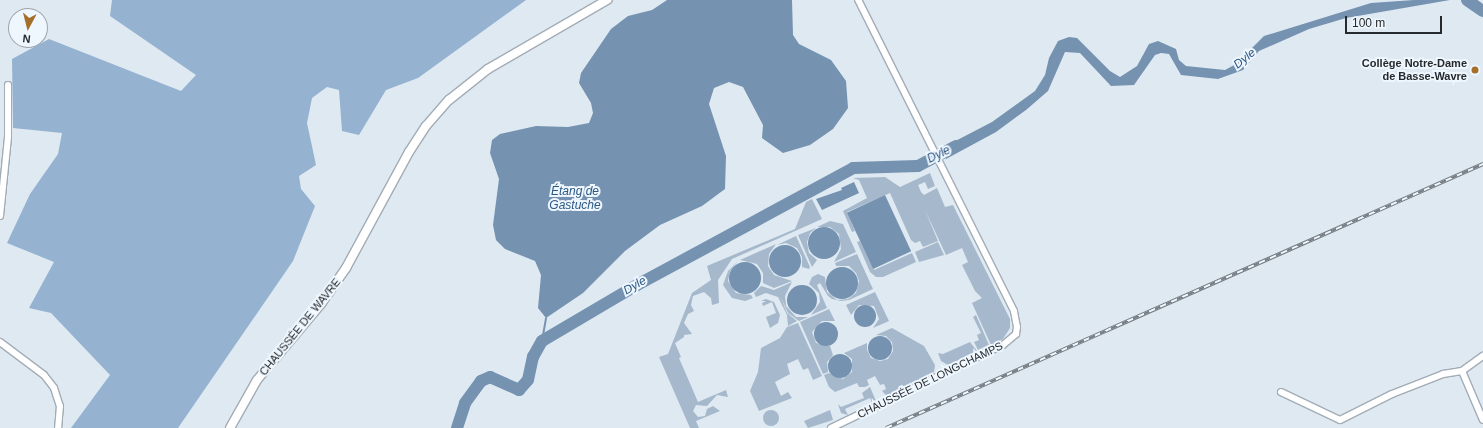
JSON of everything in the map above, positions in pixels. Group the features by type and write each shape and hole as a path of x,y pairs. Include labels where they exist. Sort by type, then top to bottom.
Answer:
{"main road":[{"name":"CHAUSSÉE DE WAVRE","path":"230,428 257,380 321,304 346,268 416,140 449,100 472,80 607,0"}],"street":[{"name":"CHAUSSÉE DE LONGCHAMPS","path":"831,428 994,350 1016,334 1014,311 858,0"},
{"path":"0,216 8,137 8,85"},
{"path":"0,342 44,376 54,388 60,406 58,428"},
{"path":"1281,392 1340,420 1392,394 1450,372 1462,371 1483,356"},
{"path":"1462,371 1483,420"}],"shaded area":[{"path":"112,0 526,0 418,78 386,90 359,135 342,131 339,90 327,87 312,98 307,123 316,165 299,176 301,189 315,206 293,261 178,428 71,428 110,375 51,313 29,308 54,262 7,243 30,194 58,154 62,133 13,128 12,59 32,48 48,48 49,39 181,91 196,75 110,16"},
{"path":"930,173 935,186 928,189 925,182 918,185 921,192 924,195 937,188 945,207 953,205 1010,319 1010,328 1003,339 991,345 972,303 982,298 975,291 962,265 968,262 962,248 946,255 925,210 938,241 923,247 920,241 915,243 911,240 890,193 847,212 855,231 852,232 843,211 867,198 859,180 853,178 885,177 900,187"},
{"path":"812,199 822,219 732,259 718,280 719,303 712,305 711,298 704,292 693,296 691,305 694,311 688,314 684,323 692,334 684,335 684,337 675,343 681,357 679,358 698,402 726,390 728,397 717,395 707,406 696,405 693,411 698,417 705,416 707,409 713,406 720,411 696,421 699,428 690,428 659,357 668,354 692,293 711,280 707,266 795,229 806,202"},
{"path":"830,221 843,224 856,252 834,262 841,249 839,234 830,227 817,227"},
{"path":"816,228 810,233 807,242 809,253 817,260 812,267 798,235"},
{"path":"796,236 810,267 809,269 802,267 802,257 797,248 786,243 777,245"},
{"path":"860,241 874,270 912,253 916,262 883,277 876,277 870,272 857,242"},
{"path":"938,242 944,255 919,262 915,252"},
{"path":"776,244 769,254 768,266 774,275 792,281 774,288 763,283 763,273 757,264 740,260"},
{"path":"857,254 873,289 849,300 841,301 832,299 828,296 820,283 817,285 827,308 811,315 820,302 819,293 809,284 812,277 818,274 825,277 827,292 837,300 848,299 856,293 859,281 856,273 849,266 836,266 835,263"},
{"path":"738,261 730,271 728,281 736,293 751,295 753,298 745,301 732,298 723,285 728,271"},
{"path":"792,282 785,296 786,306 796,317 808,317 799,321 788,313 780,295 787,313 797,321 788,326 787,315 778,297 766,293 756,297 754,293 761,286 774,290"},
{"path":"875,292 889,321 873,328 879,319 874,306 859,305 851,315 846,305"},
{"path":"766,299 774,302 780,315 778,323 770,328 766,317 776,313 772,302 763,306 762,303 766,301 761,301"},
{"path":"829,309 835,321 822,321 812,332 816,343 830,346 833,355 827,362 828,372 823,374 800,322"},
{"path":"976,315 989,345 978,350 974,342 979,340 977,335 981,333 973,317"},
{"path":"798,323 822,376 813,380 808,368 803,370 798,359 787,364 790,374 775,382 781,396 788,392 792,398 759,411 750,391 758,372 761,348 780,338 787,327"},
{"path":"892,328 924,346 935,365 934,372 887,396 882,391 886,389 884,384 880,385 875,376 867,380 869,385 865,387 859,387 857,383 835,392 829,387 824,375 829,373 843,379 852,372 852,359 844,353 867,343 867,350 871,358 880,361 888,359 893,351 892,342 886,336 876,335"},
{"path":"970,342 977,351 948,365 941,361 938,353 943,354"},
{"path":"870,387 876,401 872,403 870,398 845,409 848,415 841,413 838,404 841,407 864,398 862,393"},
{"path":"768,410 774,410 779,415 777,424 774,426 768,426 763,421 763,415"},
{"path":"830,410 833,420 808,428 804,421"}],"water":[{"name":"Étang de Gastuche","path":"667,0 792,0 793,35 799,44 831,60 846,81 848,108 833,129 810,145 783,153 762,138 763,125 743,87 729,82 714,88 709,104 726,156 725,189 702,206 660,225 625,251 583,293 546,318 538,308 541,275 535,261 505,249 496,240 493,225 499,179 490,153 492,140 500,134 536,126 568,127 589,123 593,113 591,103 579,83 581,73 611,29 628,16 652,10"},
{"path":"1414,0 1450,0 1346,18 1309,29 1259,51 1243,70 1218,79 1181,75 1169,54 1161,53 1155,55 1134,85 1111,86 1080,53 1065,52 1048,91 1026,110 996,132 946,159 940,149 992,122 1035,91 1045,75 1049,58 1058,41 1069,37 1077,38 1110,71 1120,77 1137,66 1149,44 1158,41 1176,49 1179,60 1186,66 1225,70 1236,64 1264,36 1371,3"},
{"path":"854,182 859,193 822,210 816,199 842,190 841,188"},
{"path":"885,195 911,251 873,269 847,213"},
{"path":"824,227 830,228 837,234 840,243 839,249 833,256 824,259 818,258 811,252 808,243 809,237 815,230"},
{"path":"782,245 788,245 798,252 801,261 800,267 794,274 788,277 782,277 772,270 769,264 769,258 776,248"},
{"path":"745,262 754,265 758,269 761,278 758,287 754,291 745,294 736,291 732,287 729,278 732,269 736,265"},
{"path":"839,267 845,267 855,274 858,283 857,289 851,296 845,299 839,299 829,292 826,286 826,280 833,270"},
{"path":"802,285 813,289 817,300 813,311 802,315 791,311 787,300 791,289"},
{"path":"865,305 873,308 876,316 873,324 865,327 857,324 854,316 857,308"},
{"path":"826,322 834,326 838,334 834,342 826,346 818,342 814,334 818,326"},
{"path":"880,336 885,337 891,343 891,353 885,359 880,360 875,359 869,353 868,348 869,343 875,337"},
{"path":"840,354 848,358 852,366 848,374 840,378 832,374 828,366 832,358"}],"waterway":[{"path":"1467,0 1483,11"},
{"name":"Dyle","path":"457,428 465,403 481,381 490,377 519,390 528,380 533,357 542,341 637,285 853,168 918,166 956,146"},
{"path":"542,341 546,318"}],"railway":[{"path":"886,428 1483,164"}],"place":[{"name":"Collège Notre-Dame de Basse-Wavre","path":"1475,70"}]}
